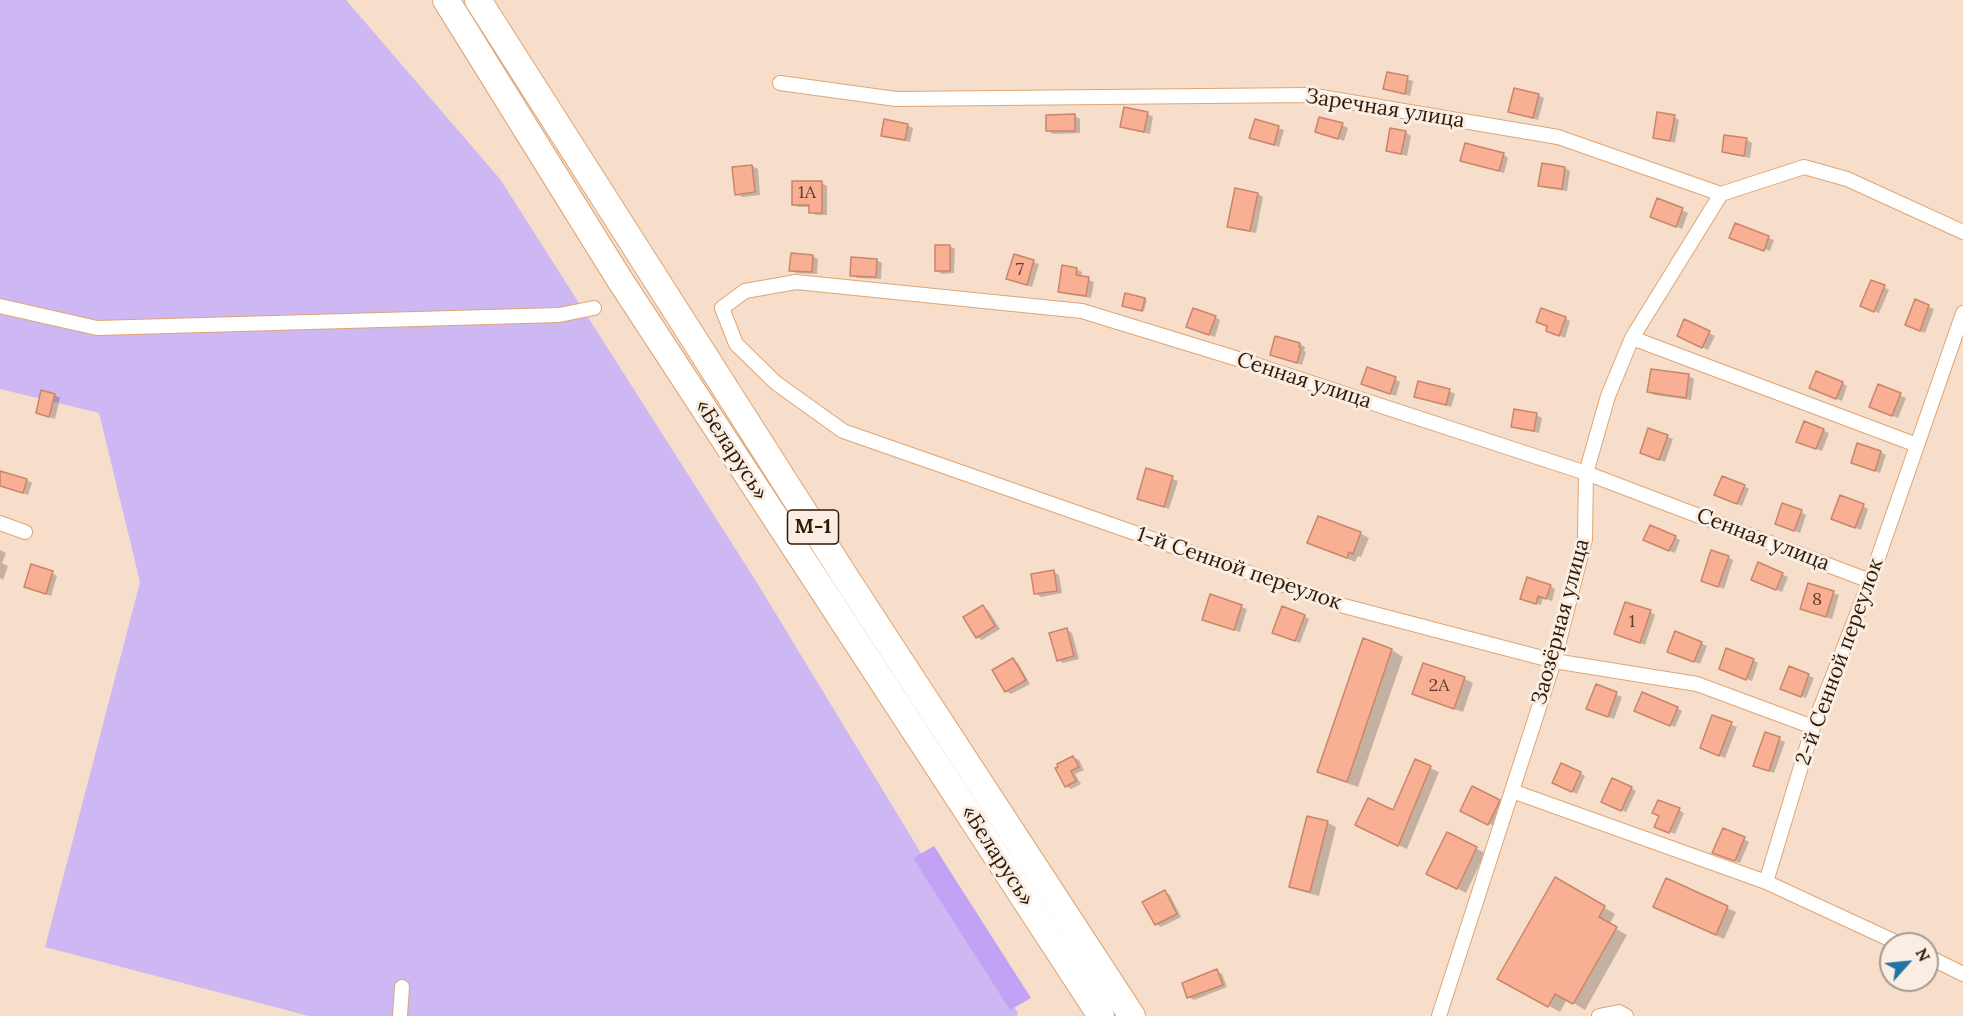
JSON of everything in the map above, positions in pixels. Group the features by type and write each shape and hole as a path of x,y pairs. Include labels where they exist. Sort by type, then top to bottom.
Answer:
{"highway":[{"name":"«Беларусь»","path":"446,0 622,284 1101,1016"},
{"name":"«Беларусь»","path":"478,0 848,581 1132,1016"}],"street":[{"name":"Заречная улица","path":"780,83 896,99 1309,95 1558,137 1720,194"},
{"path":"1720,194 1804,167 1847,179 1963,232"},
{"name":"Заозёрная улица","path":"1439,1016 1554,661 1585,539 1586,473 1608,396 1632,338 1720,194"},
{"name":"Сенная улица","path":"722,308 745,291 796,282 1082,311 1235,358 1586,473 1870,581"},
{"path":"0,306 97,328 559,315 594,308"},
{"name":"1-й Сенной переулок","path":"722,308 736,344 776,383 843,430 1344,606 1554,661 1698,684 1813,727"},
{"name":"2-й Сенной переулок","path":"1767,882 1813,727 1870,581 1963,313"},
{"path":"1632,338 1917,445"},
{"path":"0,523 25,532"},
{"path":"1512,791 1767,882 1879,934"},
{"path":"1939,962 1963,974"},
{"path":"400,1016 402,987"},
{"path":"1599,1016 1618,1012 1626,1016"}],"shaded area":[{"path":"0,0 346,0 500,179 759,586 1018,1013 1017,1016 309,1016 45,947 140,582 99,413 0,389"},
{"path":"934,846 1031,998 1010,1010 913,858"}],"building":[{"path":"1387,72 1408,76 1405,94 1383,89"},
{"path":"1514,88 1539,94 1533,118 1508,112"},
{"path":"1124,107 1148,112 1144,132 1120,127"},
{"path":"1657,112 1675,115 1670,141 1653,138"},
{"path":"1075,114 1075,131 1046,131 1046,115"},
{"path":"1319,117 1343,123 1338,139 1315,132"},
{"path":"884,119 908,124 905,140 881,136"},
{"path":"1255,119 1279,126 1274,145 1249,138"},
{"path":"1390,128 1406,131 1401,154 1386,151"},
{"path":"1724,135 1747,138 1744,156 1722,152"},
{"path":"1465,143 1504,153 1499,171 1460,161"},
{"path":"1542,163 1565,167 1562,189 1538,186"},
{"path":"752,165 755,192 735,195 732,167"},
{"path":"792,181 822,181 822,213 809,213 809,205 792,205"},
{"path":"1235,188 1258,193 1250,231 1227,227"},
{"path":"1657,198 1683,208 1676,227 1650,217"},
{"path":"1735,223 1769,236 1764,251 1729,238"},
{"path":"935,245 950,245 950,271 935,271"},
{"path":"791,253 813,255 812,272 789,271"},
{"path":"1014,254 1034,260 1027,285 1006,279"},
{"path":"851,257 877,259 876,277 850,276"},
{"path":"1062,265 1077,268 1076,275 1089,277 1086,296 1058,292"},
{"path":"1871,280 1885,285 1874,312 1860,306"},
{"path":"1125,293 1145,298 1142,311 1122,306"},
{"path":"1915,299 1929,305 1920,331 1905,325"},
{"path":"1193,308 1216,316 1209,335 1186,327"},
{"path":"1541,308 1566,317 1559,336 1546,331 1547,326 1536,322"},
{"path":"1684,319 1710,331 1702,348 1677,336"},
{"path":"1275,336 1300,343 1297,363 1270,355"},
{"path":"1367,367 1396,377 1390,394 1361,384"},
{"path":"1651,369 1689,374 1686,398 1647,392"},
{"path":"1816,371 1843,382 1836,399 1809,388"},
{"path":"1418,381 1450,389 1446,405 1414,397"},
{"path":"1878,384 1901,393 1892,416 1869,407"},
{"path":"41,390 55,394 49,417 36,413"},
{"path":"1514,409 1537,413 1534,431 1511,427"},
{"path":"1804,421 1824,429 1816,449 1796,442"},
{"path":"1648,428 1668,435 1659,460 1640,453"},
{"path":"1857,443 1881,451 1875,471 1851,463"},
{"path":"1146,468 1173,476 1164,507 1137,499"},
{"path":"0,471 27,479 23,493 0,486"},
{"path":"1722,476 1745,485 1737,504 1714,495"},
{"path":"1840,495 1864,504 1855,528 1831,519"},
{"path":"1782,503 1802,510 1794,531 1775,524"},
{"path":"1318,516 1361,532 1353,554 1349,552 1347,558 1307,543"},
{"path":"1650,525 1676,536 1669,551 1643,540"},
{"path":"1711,550 1729,556 1718,587 1701,581"},
{"path":"1758,562 1783,573 1776,590 1751,580"},
{"path":"31,564 53,571 46,594 24,587"},
{"path":"1054,570 1057,591 1034,594 1031,574"},
{"path":"1527,577 1551,585 1546,599 1538,596 1536,604 1520,599"},
{"path":"1808,583 1834,591 1826,617 1800,609"},
{"path":"1210,594 1242,605 1234,630 1202,620"},
{"path":"1625,602 1651,610 1640,643 1614,634"},
{"path":"983,605 995,626 976,638 963,617"},
{"path":"1282,606 1305,615 1295,641 1272,633"},
{"path":"1067,628 1074,656 1057,661 1049,633"},
{"path":"1675,631 1702,642 1694,662 1667,652"},
{"path":"1363,638 1392,649 1347,782 1317,772"},
{"path":"1726,648 1754,659 1746,680 1719,669"},
{"path":"1013,658 1026,680 1005,692 992,670"},
{"path":"1423,663 1465,677 1454,709 1412,694"},
{"path":"1789,666 1809,674 1801,697 1780,689"},
{"path":"1596,684 1617,692 1608,717 1586,709"},
{"path":"1642,692 1678,707 1670,726 1634,711"},
{"path":"1712,715 1732,722 1719,756 1700,748"},
{"path":"1765,732 1780,737 1769,771 1753,766"},
{"path":"1073,756 1079,767 1071,771 1076,781 1065,787 1055,768 1058,767 1057,764"},
{"path":"1415,759 1431,766 1398,846 1355,825 1368,798 1393,810"},
{"path":"1561,763 1581,772 1572,792 1552,783"},
{"path":"1612,778 1632,787 1621,811 1601,802"},
{"path":"1472,786 1500,800 1488,825 1460,811"},
{"path":"1658,800 1680,808 1669,833 1654,827 1659,816 1652,813"},
{"path":"1307,816 1328,821 1310,892 1289,887"},
{"path":"1723,828 1745,837 1735,861 1712,853"},
{"path":"1447,832 1477,847 1457,889 1426,874"},
{"path":"1555,877 1605,906 1599,917 1617,927 1573,1004 1555,994 1548,1007 1497,979"},
{"path":"1666,878 1728,906 1716,935 1653,907"},
{"path":"1165,890 1177,914 1155,925 1142,902"},
{"path":"1217,969 1223,985 1187,998 1182,983"}]}
